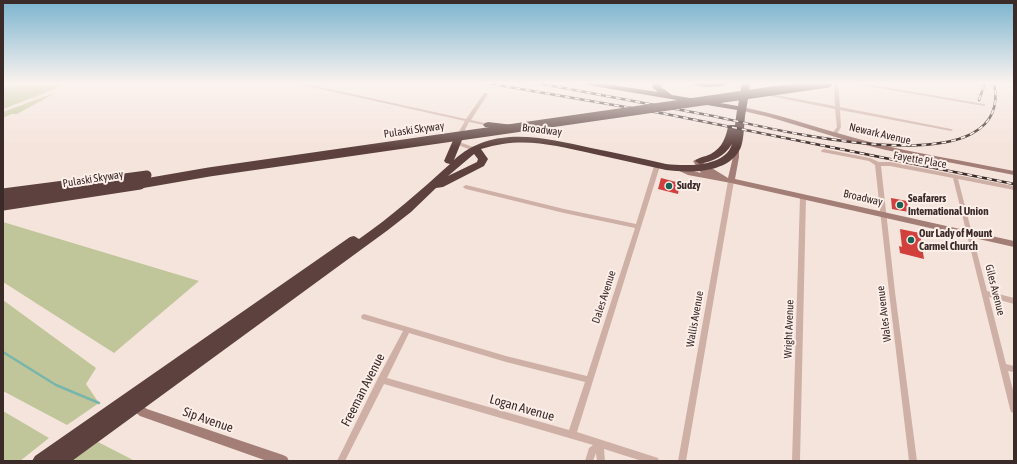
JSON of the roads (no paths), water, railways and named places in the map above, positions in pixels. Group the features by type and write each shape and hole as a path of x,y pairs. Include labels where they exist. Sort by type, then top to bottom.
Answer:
{"highway":[{"name":"Pulaski Skyway","path":"3,194 198,169 651,105"},
{"name":"Pulaski Skyway","path":"3,205 98,191 209,172 677,105"},
{"path":"715,105 740,109"},
{"path":"700,165 728,145 741,105"},
{"path":"700,165 725,159 736,147 740,109"},
{"path":"488,124 547,136"},
{"path":"59,461 132,402 383,219 449,161 483,140 491,132 491,128 488,124"},
{"path":"483,140 516,134 547,136"},
{"name":"Broadway","path":"547,136 662,161 700,165"},
{"name":"Broadway","path":"470,148 502,140 534,139 657,166 679,169 700,165"},
{"path":"449,161 457,140"},
{"path":"415,201 446,180 479,165 483,160 483,157 479,152 470,148"},
{"path":"40,461 132,402 373,235 415,201 470,148"}],"street":[{"path":"397,105 488,124"},
{"path":"470,148 459,143 457,140 479,105"},
{"path":"821,105 950,130"},
{"path":"834,135 839,127 839,105"},
{"name":"Newark Avenue","path":"740,109 769,114 834,135 870,144 1014,173"},
{"path":"731,180 736,157 736,147"},
{"name":"Fayette Place","path":"824,151 870,160 878,164 890,164 1014,188"},
{"name":"Wales Avenue","path":"878,164 913,461"},
{"path":"700,165 704,174 711,178"},
{"name":"Broadway","path":"700,165 731,180"},
{"name":"Dales Avenue","path":"572,435 657,166"},
{"name":"Broadway","path":"679,169 688,173 711,178 731,180 1014,244"},
{"name":"Giles Avenue","path":"955,176 1014,409"},
{"name":"Wallis Avenue","path":"682,461 731,180"},
{"path":"466,187 564,211 637,226"},
{"name":"Wright Avenue","path":"796,461 804,197"},
{"path":"984,293 1014,301"},
{"path":"364,317 506,360 589,380"},
{"name":"Freeman Avenue","path":"340,461 407,330"},
{"path":"1003,366 1014,369"},
{"name":"Logan Avenue","path":"382,380 572,435 655,461"},
{"name":"Sip Avenue","path":"132,402 144,413 283,461"},
{"path":"589,461 592,451 600,444"},
{"path":"600,444 601,461"}],"waterway":[{"path":"3,352 56,385 99,403"}],"railway":[{"path":"612,105 666,114 1014,184"},
{"path":"652,105 828,139 879,144 927,145 966,136 990,117 991,105"}],"place":[{"name":"Sudzy","path":"669,186"},
{"name":"Seafarers International Union","path":"900,205"},
{"name":"Our Lady of Mount Carmel Church","path":"911,240"}]}
